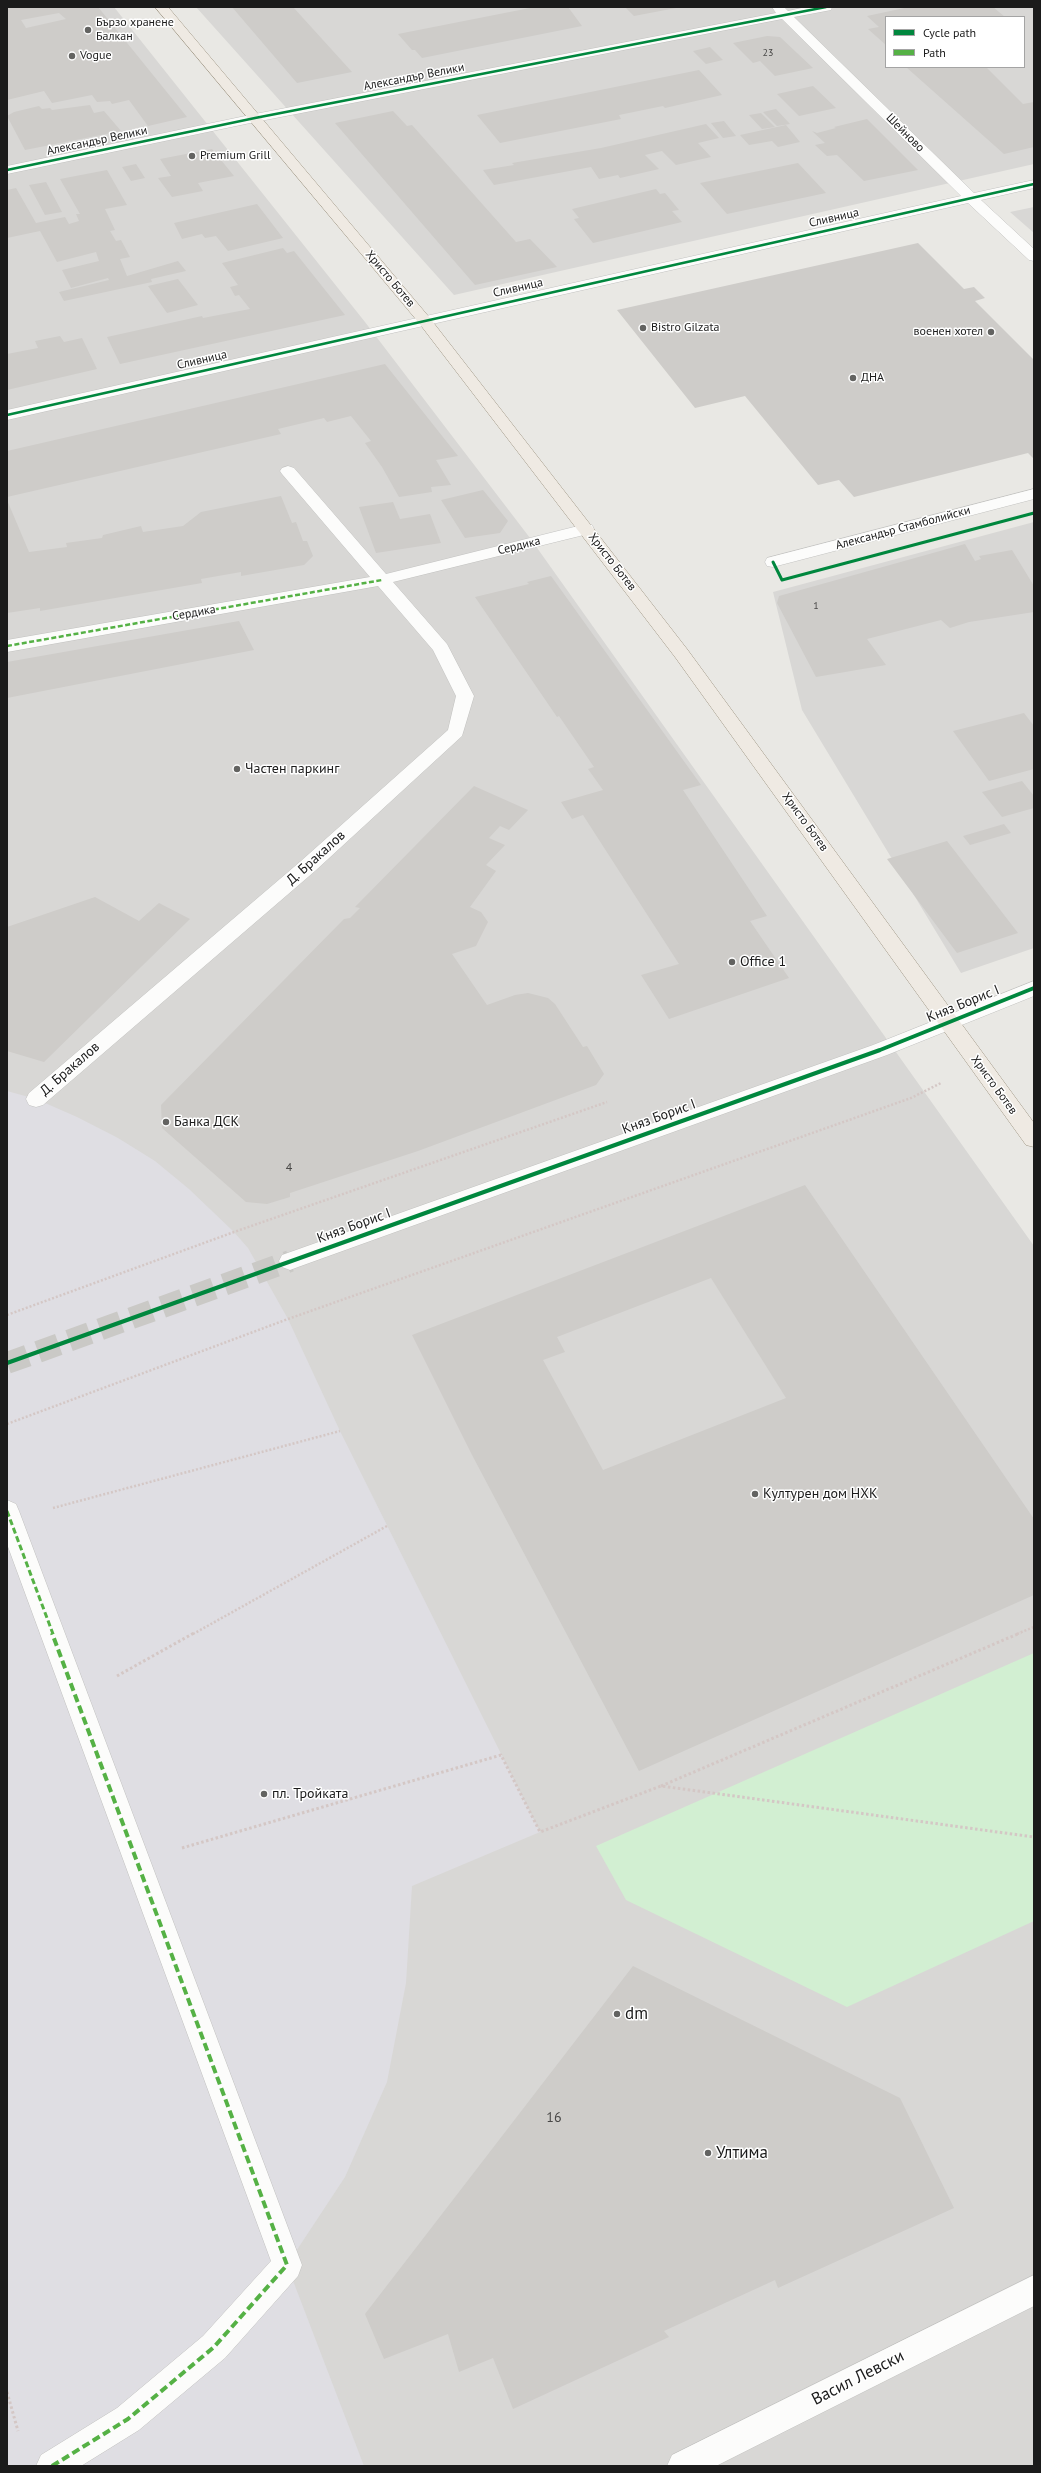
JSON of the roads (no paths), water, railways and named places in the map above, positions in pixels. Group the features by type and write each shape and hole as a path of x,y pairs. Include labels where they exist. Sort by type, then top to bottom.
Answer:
{"main road":[{"name":"Христо Ботев","path":"161,7 424,320 681,652 1034,1139"}],"street":[{"name":"Александър Велики","path":"7,170 782,11 826,7"},
{"name":"Шейново","path":"782,11 971,198 1034,257"},
{"name":"Сливница","path":"7,415 1034,184"},
{"path":"288,471 382,580"},
{"name":"Александър Стамболийски","path":"773,562 1034,494"},
{"name":"Сердика","path":"7,646 382,580 586,529"},
{"name":"Д. Бракалов","path":"36,1099 308,866 456,732 466,696 441,648 382,580"},
{"name":"Княз Борис I","path":"290,1260 880,1050 1034,988"},
{"path":"9,1516 287,2265 214,2348 128,2419 52,2466"},
{"name":"Васил Левски","path":"683,2466 1034,2290"}],"tunnel":[{"path":"7,1363 290,1261"}],"place":[{"name":"Бързо хранене Балкан","path":"88,30"},
{"name":"Vogue","path":"72,56"},
{"name":"Premium Grill","path":"192,156"},
{"name":"Bistro Gilzata","path":"643,328"},
{"name":"военен хотел","path":"991,332"},
{"name":"ДНА","path":"853,378"},
{"name":"Частен паркинг","path":"237,769"},
{"name":"Office 1","path":"732,962"},
{"name":"Банка ДСК","path":"166,1122"},
{"name":"Културен дом НХК","path":"755,1494"},
{"name":"пл. Тройката","path":"264,1794"},
{"name":"dm","path":"617,2014"},
{"name":"Ултима","path":"708,2153"}]}
